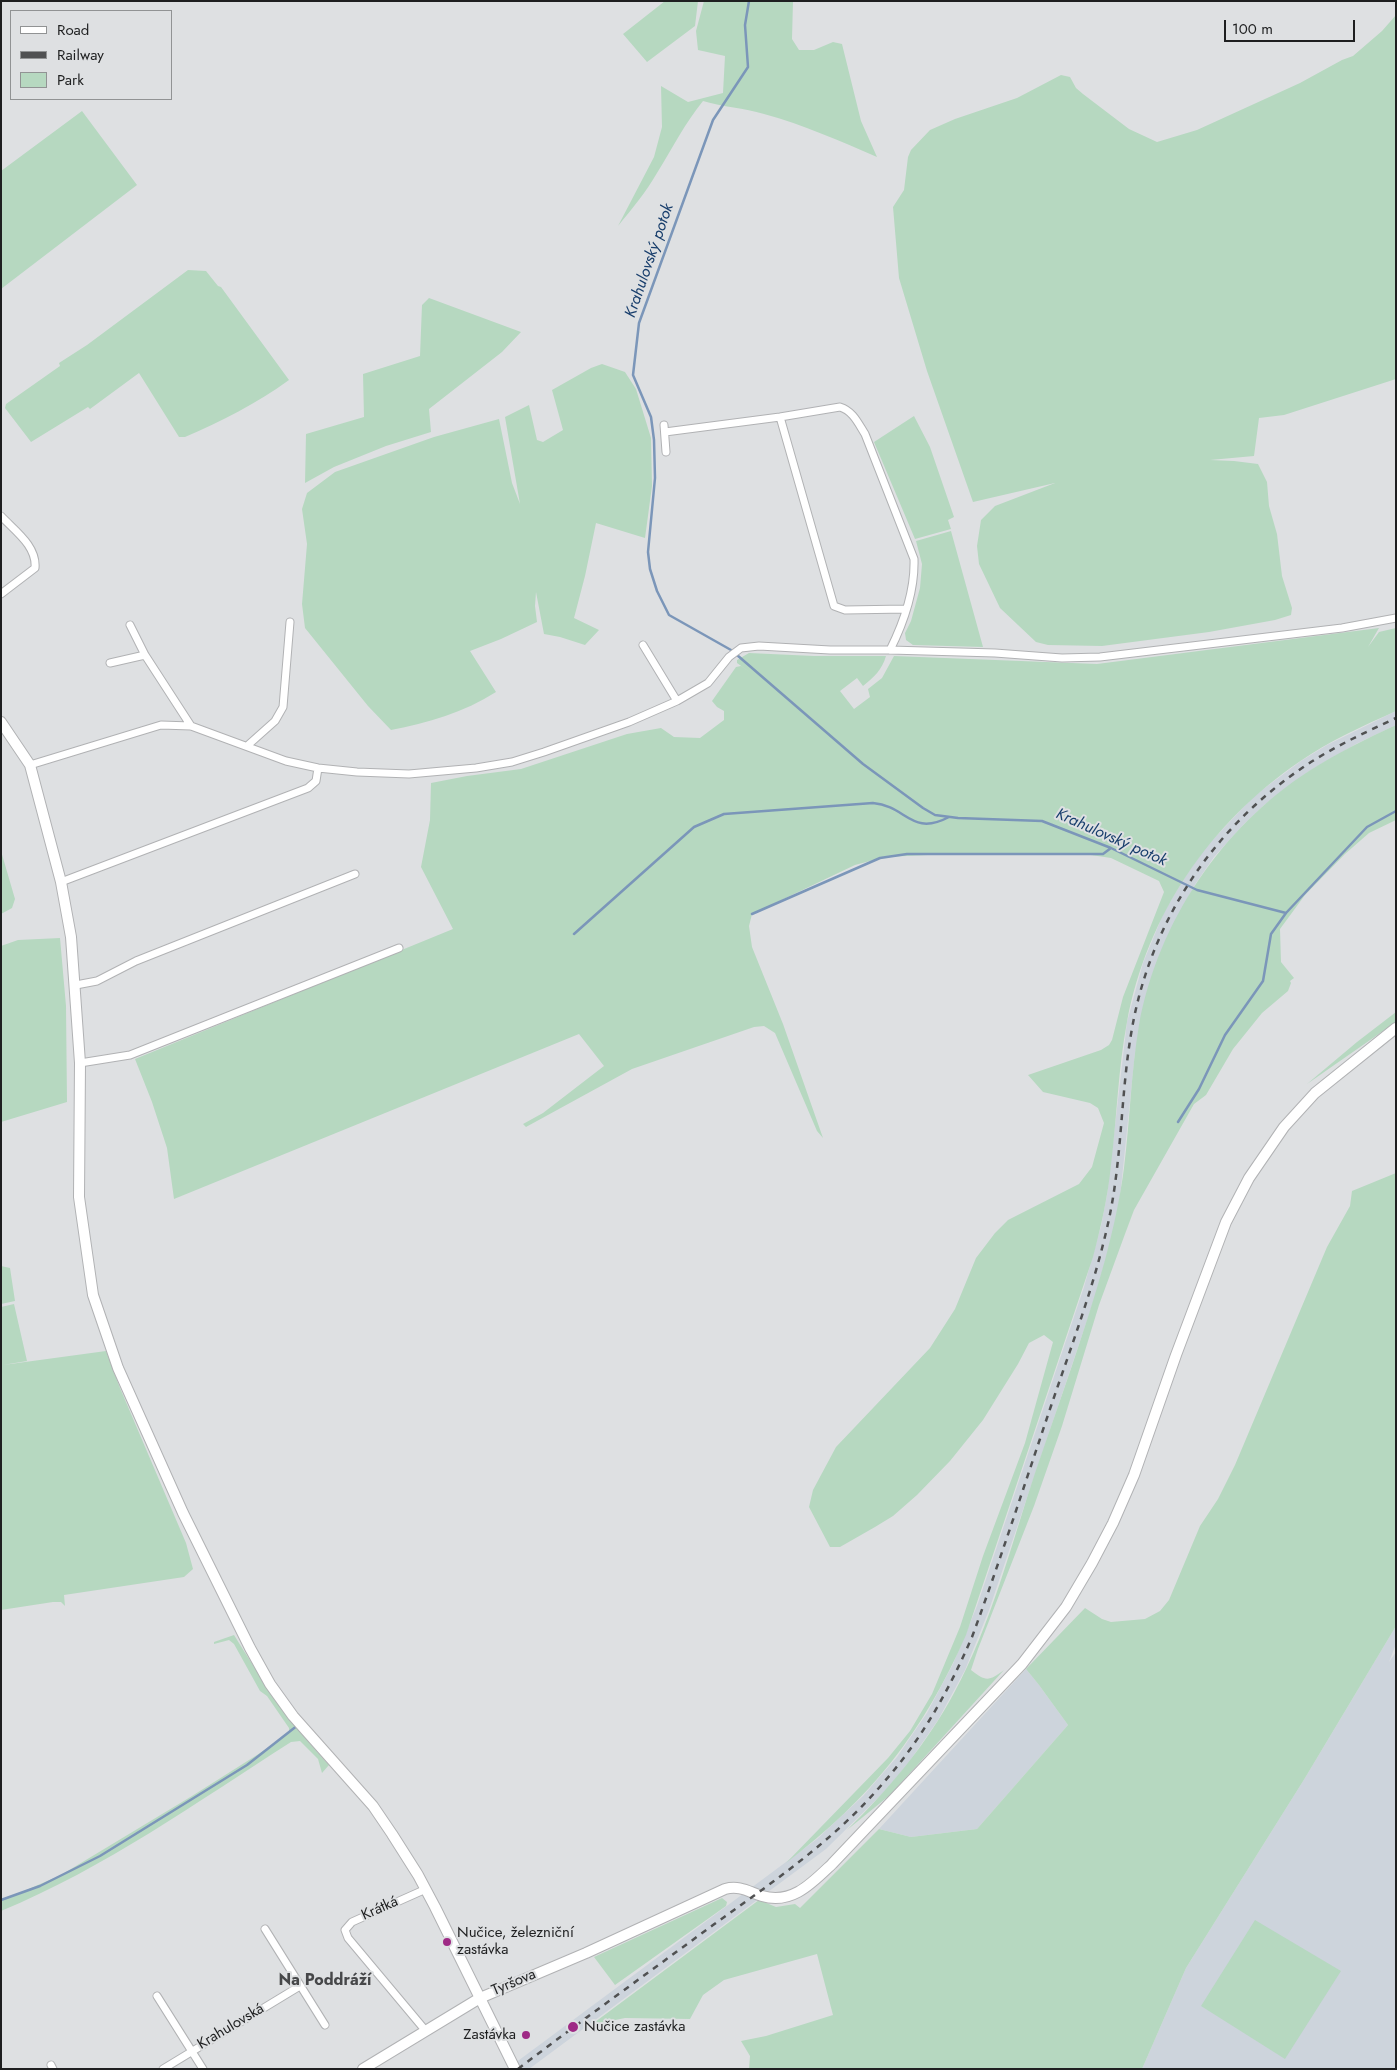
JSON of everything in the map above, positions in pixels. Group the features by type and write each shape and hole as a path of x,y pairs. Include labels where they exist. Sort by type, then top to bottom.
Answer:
{"street":[{"path":"666,452 664,428 780,417 840,407 847,409 855,417 872,449 914,559 915,573 906,610 900,631 890,650"},
{"path":"780,417 834,606 844,610 906,610"},
{"path":"1,516 27,543 36,559 34,568 1,594"},
{"path":"30,765 161,725 191,726 286,761 318,768 409,774 476,768 512,762 629,722 677,700 708,683 729,657 741,648 759,646 830,650 995,653 1062,658 1100,657 1342,628 1396,618"},
{"path":"247,746 275,721 283,707 290,622"},
{"path":"130,625 145,655 191,726"},
{"path":"643,646 677,700"},
{"path":"110,663 145,655"},
{"path":"1,722 30,765 61,882 71,937 76,986 80,1062 78,1197 93,1296 125,1384 183,1512 250,1648 270,1684 293,1716 373,1806 418,1875 515,2069"},
{"path":"61,882 308,788 316,780 318,768"},
{"path":"76,986 96,981 136,961 355,874"},
{"path":"80,1062 130,1055 399,948"},
{"name":"Tyršova","path":"362,2069 480,1998 586,1953 701,1900 733,1887 740,1887 764,1896 781,1898 791,1896 807,1888 915,1779 1022,1664 1066,1607 1092,1564 1134,1475 1176,1355 1226,1222 1250,1178 1284,1127 1315,1093 1396,1028"},
{"name":"Krátká","path":"425,2030 348,1938 345,1930 352,1922 426,1889"},
{"path":"265,1929 325,2025"},
{"name":"Krahulovská","path":"163,2069 300,1986"},
{"path":"157,1996 203,2069"}],"shaded area":[{"path":"1396,711 1396,725 1356,744 1308,772 1263,806 1244,824 1214,857 1196,883 1164,944 1135,1053 1120,1197 1114,1229 1097,1291 989,1610 965,1670 938,1720 907,1765 889,1787 826,1849 529,2069 507,2069 817,1839 863,1796 897,1757 927,1713 953,1664 977,1606 1084,1287 1101,1226 1107,1195 1127,1022 1143,963 1164,912 1204,849 1254,796 1301,761 1327,745"},
{"path":"1396,1626 1396,1644 1389,1662 1396,1652 1396,2069 1142,2069 1186,1968 1305,1778"},
{"path":"1026,1669 1068,1725 977,1829 911,1837 879,1829"}],"green space":[{"path":"665,1 698,1 695,26 647,62 623,34"},
{"path":"704,1 793,1 792,39 799,50 814,50 833,42 842,44 861,121 877,157 779,118 703,101 684,127 648,187 618,226 654,157 662,127 661,86 688,102 723,93 725,56 698,50 696,31"},
{"path":"1396,15 1396,379 1284,415 1259,418 1254,456 1210,460 1258,464 1267,482 1269,506 1277,534 1282,576 1292,608 1291,615 1275,620 1209,632 1102,646 1048,645 1036,642 1000,608 979,564 977,546 981,520 995,506 1055,483 973,502 927,371 899,278 893,207 904,190 908,157 911,150 930,130 955,119 1017,98 1061,75 1070,77 1076,88 1129,129 1157,142 1197,130 1300,83 1353,56 1382,31"},
{"path":"82,111 137,185 1,289 1,171"},
{"path":"188,270 206,271 218,286 221,287 289,380 264,397 225,418 185,437 179,437 139,373 90,409 88,407 31,442 5,408 6,404 60,366 59,363 87,345"},
{"path":"429,298 521,332 502,352 429,409 431,432 386,446 334,467 305,483 306,434 364,417 363,374 420,356 422,305"},
{"path":"602,364 625,372 636,389 651,438 652,486 645,538 596,523 574,618 599,630 585,645 544,634 536,592 537,622 470,651 496,692 472,705 445,716 391,730 368,706 305,628 302,604 307,544 302,509 307,493 335,472 434,437 499,419 512,483 520,504 505,417 529,405 537,440 543,442 563,430 552,390 591,368"},
{"path":"914,416 930,447 954,517 948,520 951,529 915,539 874,442"},
{"path":"951,531 983,647 913,645 906,640 905,633 911,621 920,588 922,564 916,541"},
{"path":"1379,628 1368,647 1379,632 1396,628 1396,711 1322,747 1267,786 1237,813 1211,843 1187,875 1167,909 1150,945 1136,983 1127,1022 1108,1188 1093,1257 966,1635 932,1703 892,1761 844,1814 786,1863 888,1758 910,1731 932,1694 960,1627 983,1556 1025,1443 1053,1342 1044,1335 1029,1343 983,1420 950,1461 917,1495 893,1516 840,1547 830,1547 809,1507 813,1490 836,1447 930,1348 955,1309 976,1258 995,1233 1008,1220 1079,1184 1092,1167 1104,1123 1098,1108 1090,1103 1043,1092 1028,1075 1101,1050 1109,1045 1123,997 1164,892 1159,881 1111,858 1084,854 950,854 885,857 855,865 752,914 749,926 752,947 783,1024 823,1138 817,1131 775,1033 764,1026 754,1027 632,1069 526,1127 523,1124 543,1113 604,1066 579,1034 174,1199 167,1148 135,1059 453,929 421,867 430,820 431,783 521,769 627,734 661,728 674,737 700,738 724,720 724,711 712,701 736,667 741,666 751,673 737,663 737,660 749,653 814,656 886,656 877,673 863,686 857,678 840,691 854,709 870,697 868,689 882,678 894,656 1097,664"},
{"path":"1396,725 1396,820 1369,833 1345,854 1305,895 1280,929 1281,962 1294,978 1290,981 1288,991 1262,1013 1233,1049 1206,1095 1194,1104 1134,1210 1099,1305 1062,1426 1034,1506 971,1670 980,1677 988,1679 1004,1670 890,1795 847,1830 878,1799 906,1766 931,1731 967,1667 990,1613 1105,1260 1122,1180 1139,1025 1148,987 1161,950 1178,914 1198,881 1222,849 1248,820 1277,794 1330,758"},
{"path":"1,851 15,899 12,908 1,914"},
{"path":"60,938 66,1006 67,1102 1,1122 1,946 18,940"},
{"path":"1396,1012 1396,1022 1307,1084 1357,1042"},
{"path":"1396,1173 1396,1626 1305,1778 1186,1968 1142,2069 749,2069 750,2056 741,2041 766,2036 833,2015 817,1954 724,1980 703,1995 690,2019 625,2018 591,2025 759,1900 776,1907 795,1904 800,1908 879,1829 911,1837 977,1829 1068,1725 1026,1669 1085,1608 1102,1619 1111,1622 1145,1619 1160,1611 1169,1600 1200,1526 1218,1499 1235,1465 1327,1247 1350,1206 1352,1191"},
{"path":"1,1266 10,1268 15,1301 1,1304"},
{"path":"14,1304 27,1361 3,1365 106,1351 186,1543 193,1569 184,1577 64,1595 65,1606 61,1602 53,1602 1,1610 1,1307"},
{"path":"234,1635 278,1702 329,1765 322,1773 318,1759 300,1741 291,1742 185,1811 114,1854 77,1875 1,1911 1,1901 61,1875 192,1796 289,1733 289,1728 267,1696 260,1691 234,1644 229,1640 214,1644 214,1642"},
{"path":"722,1898 727,1902 726,1906 615,1985 594,1957"},
{"path":"1255,1920 1341,1971 1285,2059 1201,2006"}],"waterway":[{"name":"Krahulovský potok","path":"731,650 669,615 657,591 650,569 648,552 655,478 654,440 651,417 633,375 639,323 713,120 748,67 745,25 749,1"},
{"name":"Krahulovský potok","path":"737,655 863,764 935,815 958,818 1042,821 1111,848 1197,890 1286,913 1367,827 1396,811"},
{"path":"574,934 694,827 724,814 873,803 884,805 910,819 926,824 949,817"},
{"path":"752,914 880,858 907,854 1103,854 1111,848"},
{"path":"1178,1122 1199,1089 1225,1035 1263,981 1271,934 1286,913"},
{"path":"1,1900 40,1886 100,1856 247,1765 298,1725"}],"railway":[{"path":"518,2069 803,1859 865,1803 911,1749 944,1695 972,1637 1095,1273 1107,1228 1116,1177 1133,1023 1142,984 1155,947 1172,912 1192,879 1215,847 1241,818 1270,792 1302,768 1348,741 1396,718"}],"place":[{"name":"Nučice, železniční zastávka","path":"447,1942"},
{"name":"Nučice zastávka","path":"573,2027"},
{"name":"Zastávka","path":"526,2035"}],"district":[{"name":"Na Poddráží","path":"325,1981"}]}
